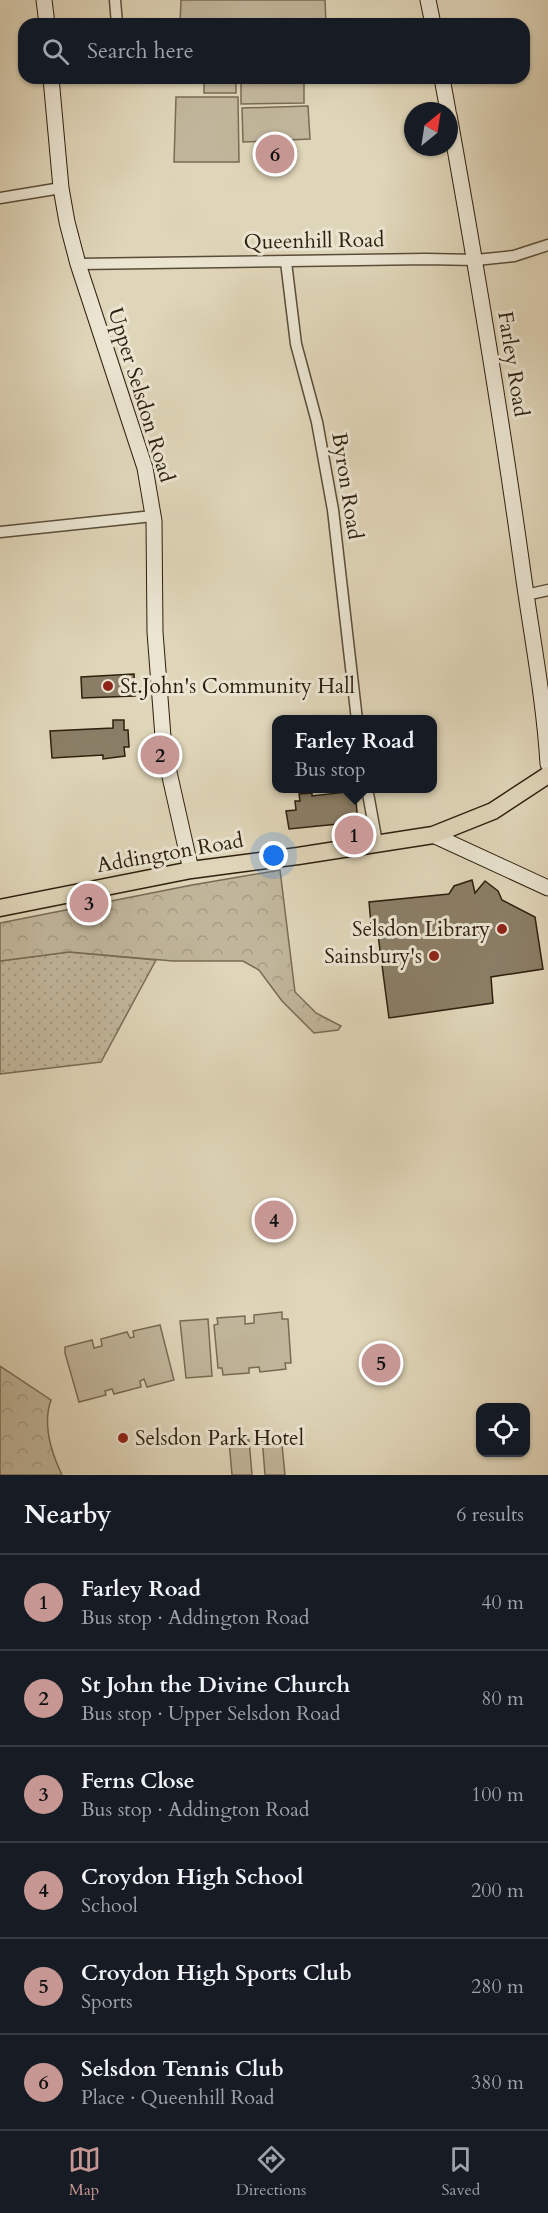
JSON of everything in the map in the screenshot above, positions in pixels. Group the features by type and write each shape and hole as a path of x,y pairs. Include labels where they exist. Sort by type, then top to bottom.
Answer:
{"main road":[{"name":"Addington Road","path":"0,908 191,870 433,835 493,811 548,775"}],"street":[{"path":"44,0 46,18"},
{"path":"115,0 116,18"},
{"path":"428,0 432,18"},
{"name":"Upper Selsdon Road","path":"52,84 61,188 78,264 145,468 153,516 155,632 164,750 191,870"},
{"name":"Farley Road","path":"443,84 447,102"},
{"name":"Farley Road","path":"457,156 476,260 545,714 548,764"},
{"path":"0,198 61,188"},
{"name":"Queenhill Road","path":"78,264 476,260 514,256 548,245"},
{"name":"Byron Road","path":"286,262 296,344 317,422 333,510 356,715"},
{"path":"0,532 153,516"},
{"path":"526,595 548,590"},
{"path":"368,793 377,843"},
{"path":"433,835 548,888"}],"green space":[{"path":"181,0 325,0 326,18 180,18"},
{"path":"204,84 236,84 236,93 204,93"},
{"path":"241,84 304,84 304,103 241,104"},
{"path":"176,97 238,97 239,162 174,162"},
{"path":"308,106 310,139 243,142 242,108"},
{"path":"280,870 295,992 316,1013 341,1026 338,1030 314,1033 282,1001 259,970 243,961 173,961 69,952 0,961 0,923"},
{"path":"69,952 156,960 101,1062 0,1074 0,961"},
{"path":"282,1312 282,1319 288,1319 291,1363 285,1363 286,1369 260,1372 259,1367 249,1368 249,1373 223,1375 222,1368 218,1368 214,1325 218,1324 217,1318 245,1316 245,1324 254,1323 254,1315"},
{"path":"208,1319 212,1376 186,1378 180,1321"},
{"path":"160,1325 174,1380 147,1387 144,1379 140,1381 141,1387 114,1394 112,1389 105,1391 106,1395 79,1402 65,1347 92,1340 94,1348 102,1346 101,1339 127,1332 130,1338 134,1337 133,1331"},
{"path":"0,1366 51,1400 47,1419 49,1438 62,1475 0,1475"},
{"path":"281,1435 285,1475 265,1475 262,1437"},
{"path":"249,1440 252,1475 232,1475 229,1441"}],"building":[{"path":"263,145 287,145 288,162 263,163"},
{"name":"St.John's Community Hall","path":"134,674 135,696 82,698 81,677"},
{"path":"113,720 124,720 124,730 128,730 129,747 124,747 125,756 103,759 103,755 52,758 50,731 113,728"},
{"path":"312,793 312,796 355,793 358,822 289,829 286,811 296,810 295,801 300,801 299,794"},
{"name":"Sainsbury's","path":"472,880 475,893 485,881 498,891 502,900 535,917 543,969 491,977 493,1003 389,1018 378,935 372,935 369,902 449,894 454,886"}],"place":[{"name":"Selsdon Tennis Club","path":"275,154"},
{"name":"St.John's Community Hall","path":"108,686"},
{"name":"St John the Divine Church","path":"160,755"},
{"name":"Farley Road","path":"354,835"},
{"name":"Ferns Close","path":"89,903"},
{"name":"Selsdon Library","path":"502,929"},
{"name":"Sainsbury's","path":"434,956"},
{"name":"Croydon High School","path":"274,1220"},
{"name":"Croydon High Sports Club","path":"381,1363"},
{"name":"Selsdon Park Hotel","path":"123,1438"}]}
